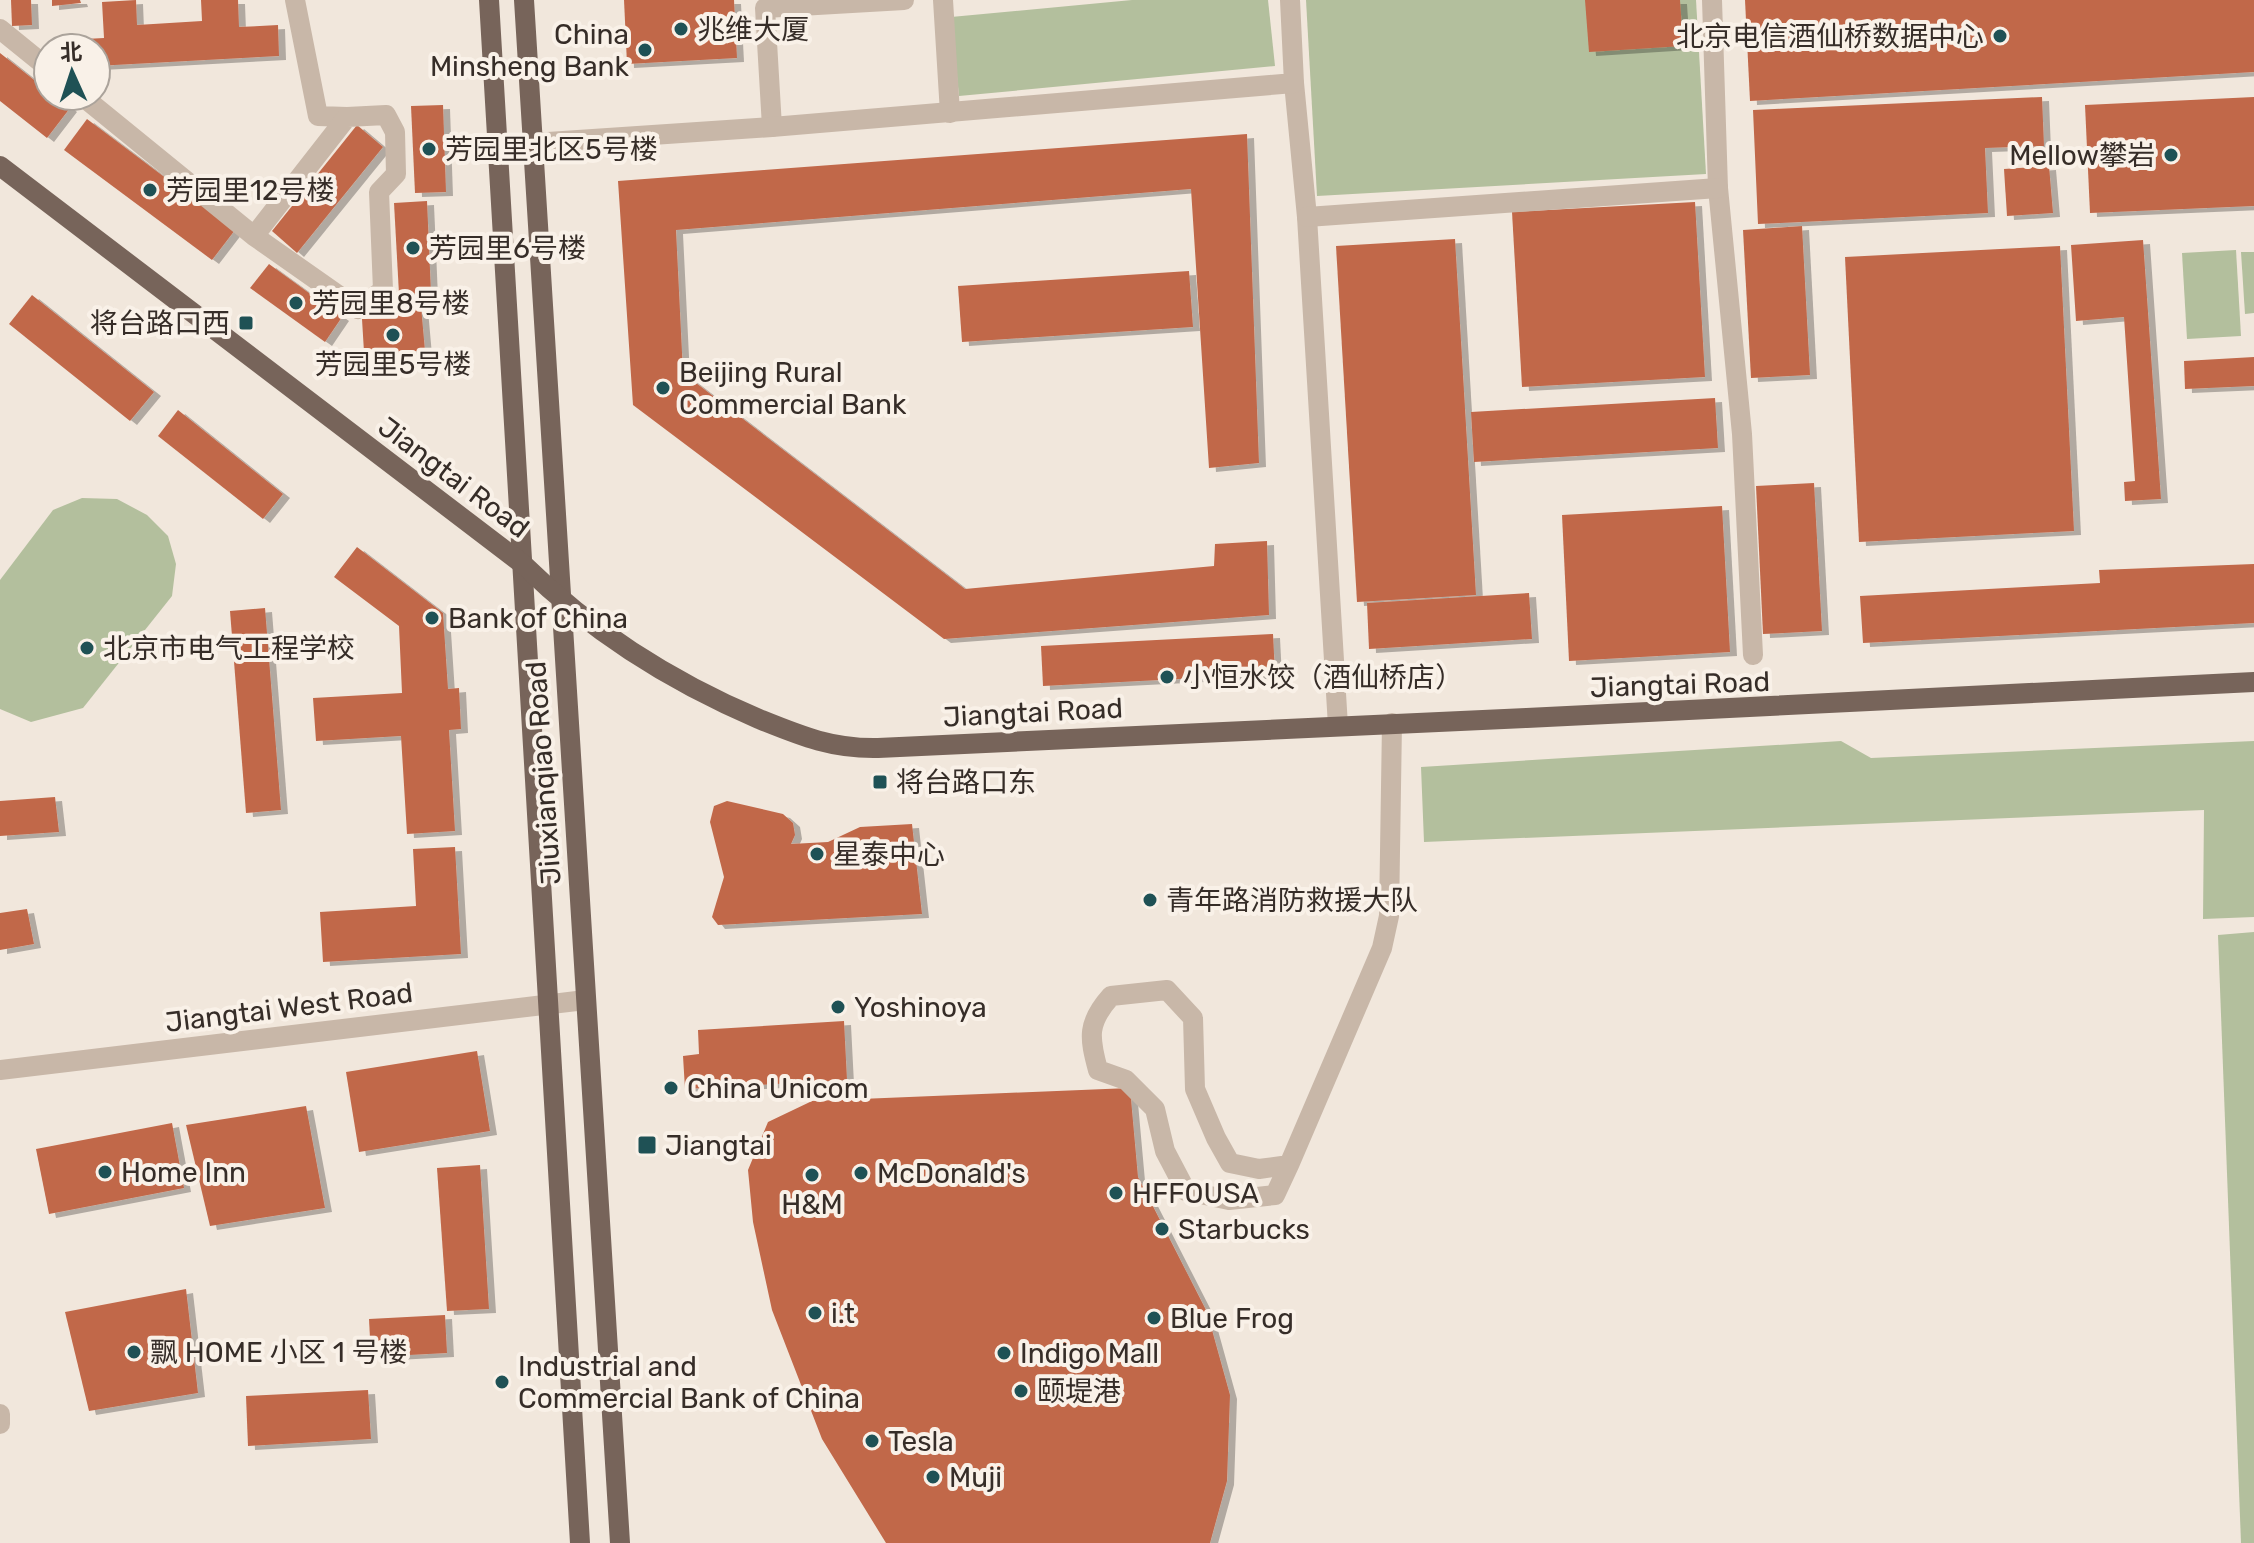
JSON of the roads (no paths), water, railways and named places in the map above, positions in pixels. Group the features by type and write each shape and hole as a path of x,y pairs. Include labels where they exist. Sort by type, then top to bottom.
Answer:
{"main road":[{"name":"Jiuxianqiao Road","path":"489,0 580,1543"},
{"name":"Jiuxianqiao Road","path":"524,0 620,1543"},
{"name":"Jiangtai Road","path":"0,166 524,565 560,600 641,658 711,698 826,745 878,748 1751,709 2254,682"}],"street":[{"path":"102,112 254,236 358,309 383,290 379,192 396,174 395,132 386,115 318,116 295,0"},
{"path":"772,127 764,4 904,0"},
{"path":"943,0 950,113"},
{"path":"1290,0 1294,83 1307,217 1338,726"},
{"path":"1712,0 1718,188 1742,434 1753,655"},
{"path":"0,29 32,55"},
{"path":"533,143 950,113 1294,83"},
{"path":"254,236 347,117"},
{"path":"1307,217 1718,188"},
{"path":"1289,1165 1259,1169 1230,1163 1195,1089 1193,1018 1167,990 1111,996 1095,1013 1090,1040 1098,1070 1126,1080 1155,1109 1165,1151 1186,1191 1229,1200 1275,1195 1289,1165 1382,948 1389,916 1392,723"},
{"name":"Jiangtai West Road","path":"0,1070 585,1000"},
{"path":"0,1414 0,1424"}],"place":[{"name":"兆维大厦","path":"681,29"},
{"name":"北京电信酒仙桥数据中心","path":"2000,36"},
{"name":"China Minsheng Bank","path":"645,50"},
{"name":"芳园里北区5号楼","path":"429,149"},
{"name":"Mellow攀岩","path":"2171,155"},
{"name":"芳园里12号楼","path":"150,190"},
{"name":"芳园里6号楼","path":"413,248"},
{"name":"芳园里8号楼","path":"296,303"},
{"name":"将台路口西","path":"246,323"},
{"name":"芳园里5号楼","path":"393,335"},
{"name":"Beijing Rural Commercial Bank","path":"663,388"},
{"name":"Bank of China","path":"432,618"},
{"name":"北京市电气工程学校","path":"87,648"},
{"name":"小恒水饺（酒仙桥店）","path":"1167,677"},
{"name":"将台路口东","path":"880,782"},
{"name":"星泰中心","path":"817,854"},
{"name":"青年路消防救援大队","path":"1150,900"},
{"name":"Yoshinoya","path":"838,1007"},
{"name":"China Unicom","path":"671,1088"},
{"name":"Jiangtai","path":"647,1145"},
{"name":"Home Inn","path":"105,1172"},
{"name":"McDonald's","path":"861,1173"},
{"name":"H&M","path":"812,1175"},
{"name":"HFFOUSA","path":"1116,1193"},
{"name":"Starbucks","path":"1162,1229"},
{"name":"i.t","path":"815,1313"},
{"name":"Blue Frog","path":"1154,1318"},
{"name":"飘 HOME 小区 1 号楼","path":"134,1352"},
{"name":"Indigo Mall","path":"1004,1353"},
{"name":"Industrial and Commercial Bank of China","path":"502,1382"},
{"name":"颐堤港","path":"1021,1391"},
{"name":"Tesla","path":"872,1441"},
{"name":"Muji","path":"933,1477"}]}
